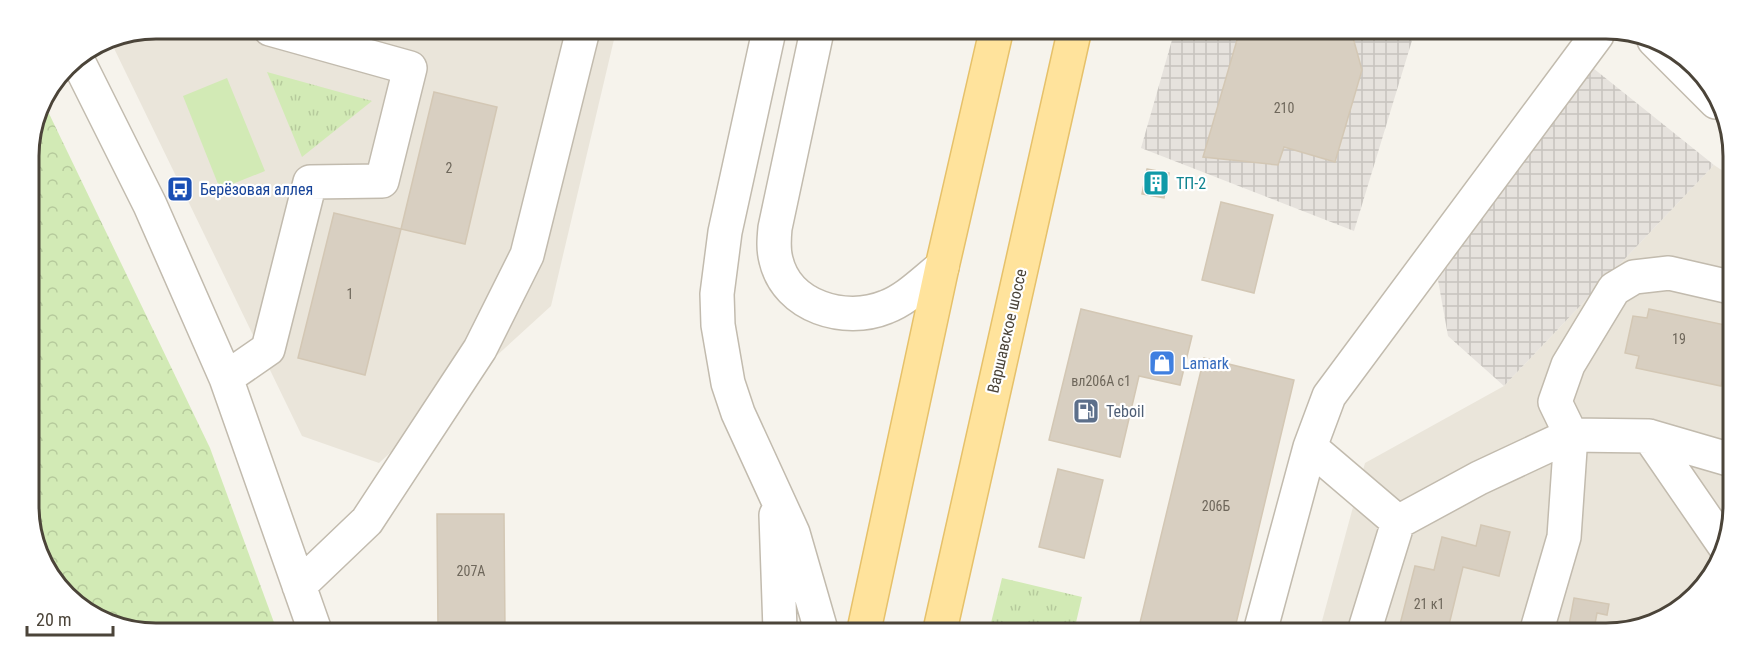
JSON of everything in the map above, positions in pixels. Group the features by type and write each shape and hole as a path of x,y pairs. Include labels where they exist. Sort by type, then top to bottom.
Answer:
{"main road":[{"path":"866,623 942,267 994,39"},
{"name":"Варшавское шоссе","path":"942,623 1073,39"}],"street":[{"path":"226,378 268,349 310,182 382,181 410,68 306,39"},
{"path":"299,586 367,521 480,349 527,255 581,39"},
{"path":"767,39 720,264 717,325 731,393 794,533 818,623"},
{"path":"815,39 775,228 776,261 783,278 810,303 845,314 883,309 907,295 942,267"},
{"path":"1262,623 1310,447 1329,396 1594,39"},
{"path":"1679,65 1699,85"},
{"path":"81,67 150,205 226,378 312,623"},
{"path":"1539,623 1564,537 1571,435 1555,402 1568,365 1614,289 1634,277 1669,273 1723,285"},
{"path":"1367,623 1398,522 1479,478 1571,435 1649,436 1723,458"},
{"path":"1649,436 1719,537"},
{"path":"1310,447 1398,522"},
{"path":"775,493 780,623"}],"shaded area":[{"path":"156,39 614,39 551,306 379,463 302,436 113,47 133,41"},
{"path":"1172,39 1412,39 1354,231 1141,148"},
{"path":"1588,64 1714,165 1504,386 1448,336 1438,280"},
{"path":"1714,165 1723,171 1722,521 1711,558 1694,583 1677,599 1658,611 1644,617 1614,623 1321,623 1365,463 1504,386"}],"green space":[{"path":"267,72 372,101 302,157"},
{"path":"227,78 265,171 220,189 183,96"},
{"path":"48,111 210,448 274,623 133,621 104,611 79,594 68,583 51,558 41,529 39,506 39,148"},
{"path":"1002,578 1082,597 1076,623 991,623"}],"building":[{"path":"1237,39 1353,39 1362,70 1335,162 1284,147 1278,165 1203,157"},
{"path":"434,92 497,107 465,244 401,229"},
{"name":"ТП-2","path":"1147,169 1169,173 1164,198 1142,194"},
{"path":"1221,202 1273,215 1254,293 1202,280"},
{"path":"334,213 401,229 365,375 298,358"},
{"path":"1081,309 1192,336 1180,385 1139,376 1120,457 1049,440"},
{"path":"1649,309 1723,325 1721,386 1636,368 1639,356 1625,353 1633,316 1647,318"},
{"path":"1204,358 1294,380 1236,623 1140,623"},
{"path":"1058,469 1103,480 1084,558 1039,547"},
{"path":"437,514 504,514 505,623 438,623"},
{"path":"1481,525 1510,532 1499,576 1463,567 1449,623 1400,623 1415,566 1434,570 1442,537 1476,546"},
{"path":"1574,598 1609,604 1607,615 1597,613 1595,623 1569,623"}],"place":[{"name":"ТП-2","path":"1156,183"},
{"name":"Берёзовая аллея","path":"180,189"},
{"name":"Lamark","path":"1162,363"},
{"name":"Teboil","path":"1086,411"}]}
